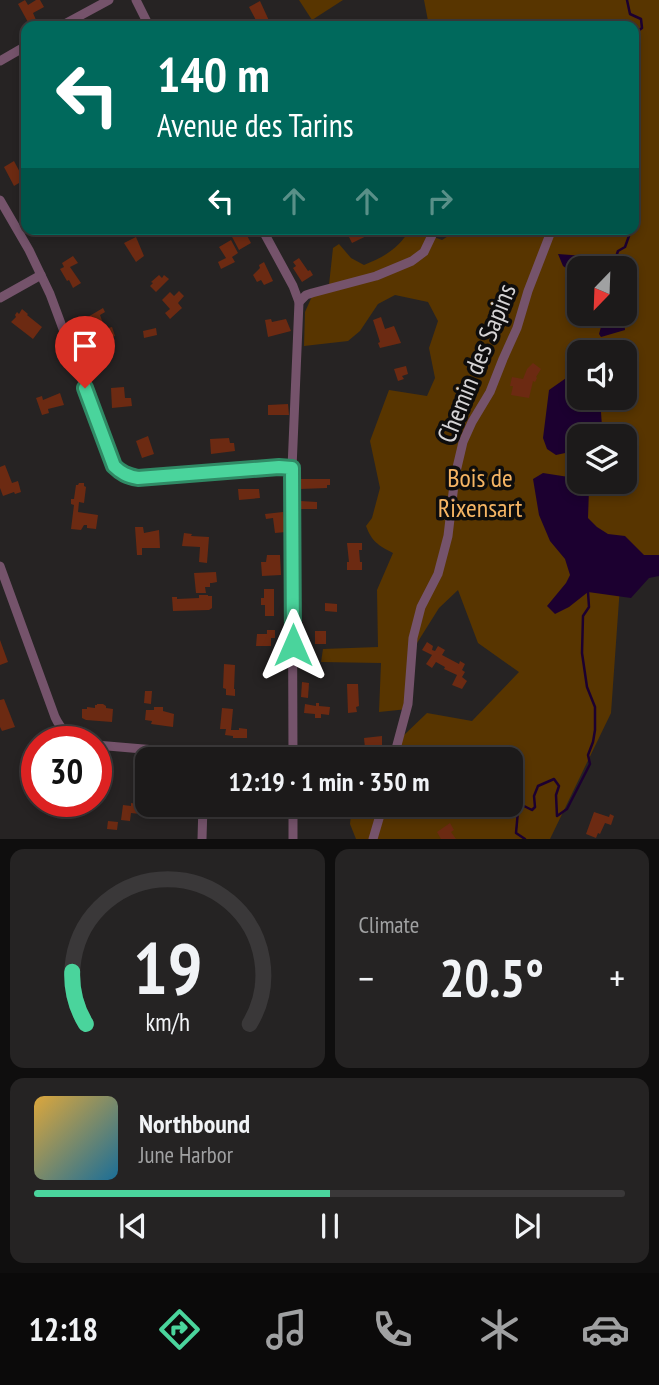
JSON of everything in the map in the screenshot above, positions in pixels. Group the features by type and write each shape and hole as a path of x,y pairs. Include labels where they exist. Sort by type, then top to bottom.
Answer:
{"street":[{"path":"70,21 108,0"},
{"path":"136,0 146,21"},
{"path":"0,61 21,49"},
{"path":"0,200 41,275 114,466 120,472 128,477 138,478 292,468"},
{"path":"265,235 299,302 292,468 293,747"},
{"path":"299,302 306,295 376,276 412,261 424,251 432,235"},
{"name":"Chemin des Sapins","path":"396,747 408,704 413,638 421,607 438,574 448,536 455,476 463,442 490,392 517,328 550,235"},
{"path":"0,298 41,275"},
{"path":"0,566 60,726"},
{"path":"112,747 135,749"},
{"path":"202,839 203,817"},
{"path":"293,817 293,839"},
{"path":"373,839 379,817"}],"green space":[{"path":"299,0 343,0 312,20"},
{"name":"Bois de Rixensart","path":"424,0 659,0 659,568 621,572 611,713 550,839 356,839 350,824 351,817 523,817 523,747 392,747 427,713 472,721 519,672 478,643 458,590 439,608 417,643 408,709 379,712 381,663 321,662 323,649 378,647 377,590 393,553 376,542 366,526 372,518 380,488 370,441 389,390 427,396 435,378 429,348 438,321 428,302 395,295 378,304 360,331 348,341 304,346 305,312 313,294 329,285 333,248 339,244 351,258 364,265 388,253 406,235 429,235 442,240 450,235 639,235 639,21 428,21"}],"shaded area":[{"path":"558,254 584,256 567,256 567,269"},
{"path":"601,326 625,326 625,330 601,337"},
{"path":"567,377 567,410 601,410 602,424 567,424 567,453 556,455 547,449 543,438 549,390"},
{"path":"543,473 567,477 567,494 589,494 588,518 597,527 608,534 625,536 644,555 659,555 659,576 649,578 631,598 588,592 555,614 547,606 570,575 565,559 550,541 539,515 533,479"}],"building":[{"path":"25,0 28,5 40,0 44,7 33,13 36,20 27,21 18,4"},
{"path":"260,1 269,21 256,21 249,7"},
{"path":"14,161 21,174 21,182 14,186 4,167"},
{"path":"231,235 247,235 251,243 239,250"},
{"path":"348,235 369,235 352,243"},
{"path":"136,237 144,256 136,262 124,243"},
{"path":"231,240 238,253 232,257 235,262 221,269 218,262 226,258 219,247"},
{"path":"73,256 78,263 70,267 81,283 73,288 60,269 64,267 62,263"},
{"path":"299,258 313,275 302,282 293,268 296,266 293,262"},
{"path":"264,262 273,281 264,285 261,280 257,282 253,275"},
{"path":"159,275 169,279 156,292 150,286"},
{"path":"179,291 184,296 178,303 182,308 170,319 165,313 170,309 162,300 170,292 174,296"},
{"path":"103,308 105,312 100,315 105,329 112,327 115,336 103,340 102,336 94,340 90,328 83,328 81,321"},
{"path":"22,309 42,327 33,339 11,322"},
{"path":"381,317 385,329 394,326 401,343 380,348 373,320"},
{"path":"271,319 272,322 286,319 291,331 268,337 265,320"},
{"path":"156,328 157,335 144,338 143,331"},
{"path":"533,363 541,369 535,382 533,381 529,398 511,395 512,377 523,379"},
{"path":"406,366 408,374 398,381 394,369"},
{"path":"124,387 125,398 131,398 132,406 112,408 111,388"},
{"path":"60,393 64,405 48,409 49,413 42,415 36,398 42,396 43,400"},
{"path":"288,404 289,415 268,415 268,405"},
{"path":"148,436 154,454 142,458 136,441"},
{"path":"229,438 230,443 234,443 235,451 211,454 210,439"},
{"path":"5,465 12,483 18,481 21,492 3,496 0,488 0,467"},
{"path":"298,479 330,479 330,485 327,485 327,488 300,489"},
{"path":"84,483 86,487 84,503 79,502 78,512 98,515 96,529 84,525 81,530 71,529 74,505 71,504 71,499 74,499 76,485"},
{"path":"238,489 259,489 260,498 239,500"},
{"path":"300,501 317,502 317,509 300,509"},
{"path":"283,512 286,532 275,533 273,518 266,519 265,514"},
{"path":"135,527 143,527 144,533 159,530 160,548 142,548 142,555 137,555"},
{"path":"184,533 209,537 207,563 199,562 200,547 182,546"},
{"path":"347,543 362,543 362,550 359,550 362,570 347,570"},
{"path":"267,555 280,555 281,575 262,576 261,562 266,562"},
{"path":"216,572 217,582 205,587 206,593 196,593 194,573"},
{"path":"264,589 274,589 274,616 265,616 265,605 261,605"},
{"path":"199,595 212,596 212,608 173,611 172,597 199,598"},
{"path":"325,603 337,604 337,612 325,611"},
{"path":"267,630 275,630 271,646 256,646 257,634 267,634"},
{"path":"315,631 326,631 326,644 315,644"},
{"path":"0,640 8,662 0,665"},
{"path":"427,642 433,646 432,650 435,651 438,646 445,650 442,655 459,664 460,661 465,664 462,677 467,681 462,689 452,685 457,675 436,662 432,668 426,664 432,655 422,650"},
{"path":"224,664 235,665 235,696 226,695 226,689 223,688"},
{"path":"302,682 309,683 308,698 301,697"},
{"path":"347,684 358,684 357,712 348,713"},
{"path":"145,691 152,691 151,704 144,703"},
{"path":"4,699 15,727 2,731 0,700"},
{"path":"316,703 330,707 329,715 321,714 321,718 315,718 315,714 304,713 305,704 316,706"},
{"path":"97,704 113,709 112,722 82,718 82,709 95,708"},
{"path":"154,707 163,707 163,711 174,714 173,727 151,724 152,721 145,720 146,710 154,710"},
{"path":"222,708 233,709 231,730 247,729 247,738 233,738 225,735 226,729 220,729"},
{"path":"382,736 382,747 365,747 364,738"},
{"path":"131,803 135,804 135,813 131,813 130,821 121,820 123,805 131,806"},
{"path":"594,812 614,816 611,825 605,823 596,838 586,834"},
{"path":"108,821 118,822 117,830 107,829"},
{"path":"450,823 454,830 451,832 456,839 441,839 437,832"}],"waterway":[{"path":"627,0 630,14 641,19 642,28 639,30"},
{"path":"616,256 618,251 625,247 629,235"},
{"path":"525,839 516,833 518,811 524,806 532,810 535,807 534,796 538,786 554,779 559,786 556,795 557,816 567,809 590,764 588,755 595,730 595,707 587,687 582,653 583,616 589,607 588,592"}],"route":[{"path":"85,388 114,466 128,477 292,468 293,645"}]}
